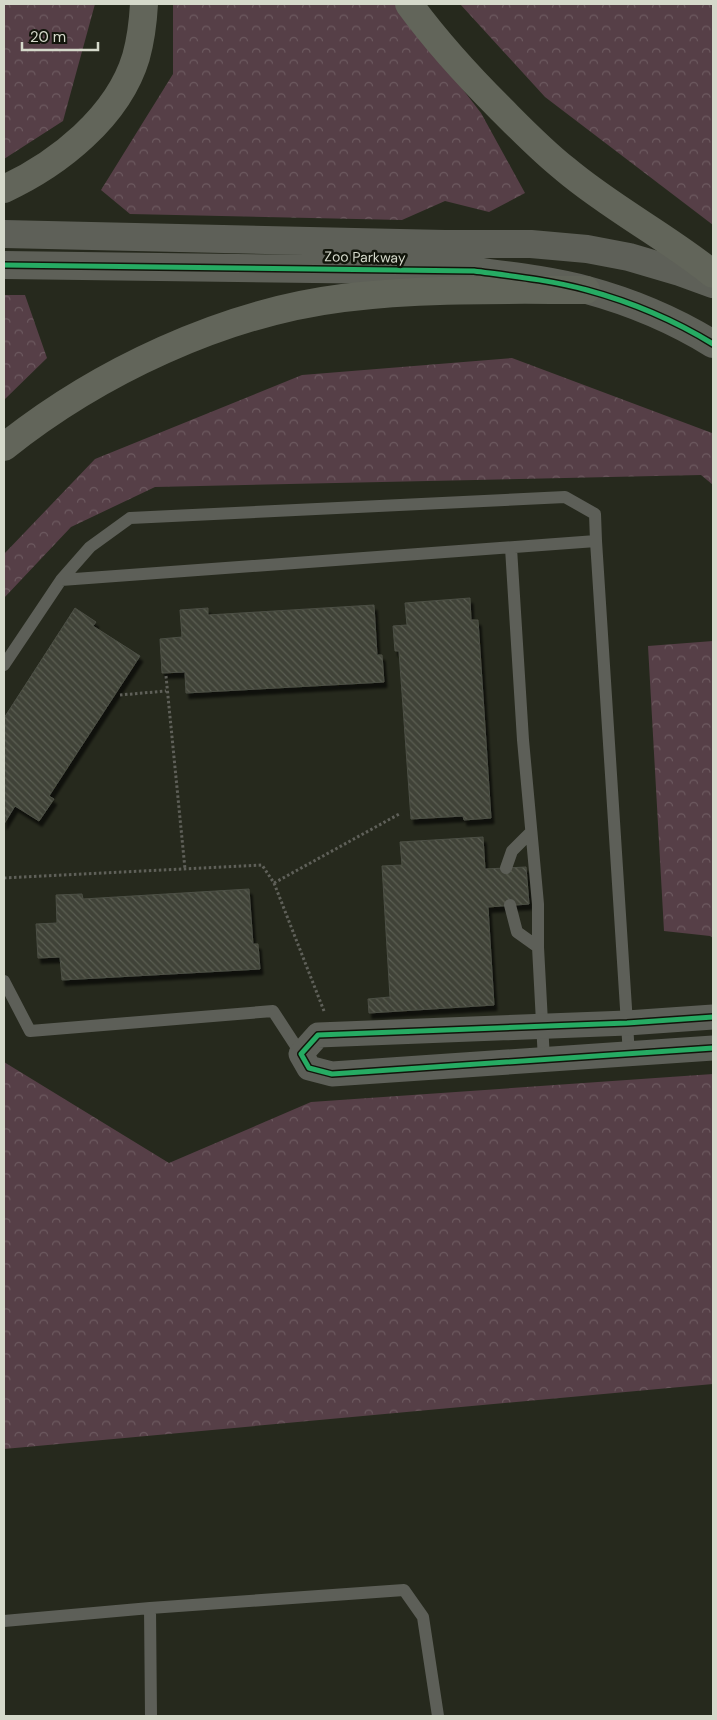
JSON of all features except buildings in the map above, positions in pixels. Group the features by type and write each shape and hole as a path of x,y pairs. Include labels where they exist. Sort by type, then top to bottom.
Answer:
{"highway":[{"path":"4,189 46,167 72,148 97,122 119,93 136,58 143,25 144,4"},
{"path":"409,4 467,75 519,128 565,170 606,200 688,254 713,274"},
{"path":"4,447 72,398 122,370 216,330 266,314 342,298 396,293 586,290"}],"street":[{"name":"Zoo Parkway","path":"4,234 435,244 531,244 587,249 629,257 713,284"},
{"name":"Zoo Parkway","path":"4,265 474,271 531,279 586,290 624,302 685,327 713,344"},
{"path":"713,1017 626,1023 318,1035 301,1054 309,1068 332,1074 713,1048"}],"lane":[{"path":"4,665 61,580 90,547 130,518 565,497 595,514 628,1055"},
{"path":"61,580 596,541"},
{"path":"511,548 522,740 538,904 538,947 544,1060"},
{"path":"506,868 512,851 531,832"},
{"path":"510,905 517,932 538,947"},
{"path":"4,980 30,1031 273,1012 301,1054"},
{"path":"4,1621 150,1608 404,1590 424,1617 438,1716"},
{"path":"150,1608 151,1716"}],"path":[{"path":"166,676 185,869"},
{"path":"120,695 166,691"},
{"path":"274,883 401,813"},
{"path":"4,878 262,865 274,883 334,1034"}],"green space":[{"path":"4,4 95,4 63,121 4,159"},
{"path":"173,4 397,4 481,113 525,193 489,212 445,201 402,220 130,214 101,190 173,74"},
{"path":"460,4 713,4 713,225 545,97"},
{"path":"4,295 25,295 47,358 4,400"},
{"path":"512,358 712,433 713,485 701,475 155,487 71,527 4,598 4,554 95,459 302,375"},
{"path":"713,641 713,938 710,936 664,931 648,646"},
{"path":"4,1062 169,1163 311,1102 713,1074 713,1384 4,1449"}],"cycle path":[{"path":"4,265 474,271 545,281 603,295 636,306 668,320 713,344"},
{"path":"713,1017 627,1023 318,1035 301,1054 309,1068 332,1074 713,1048"}]}
